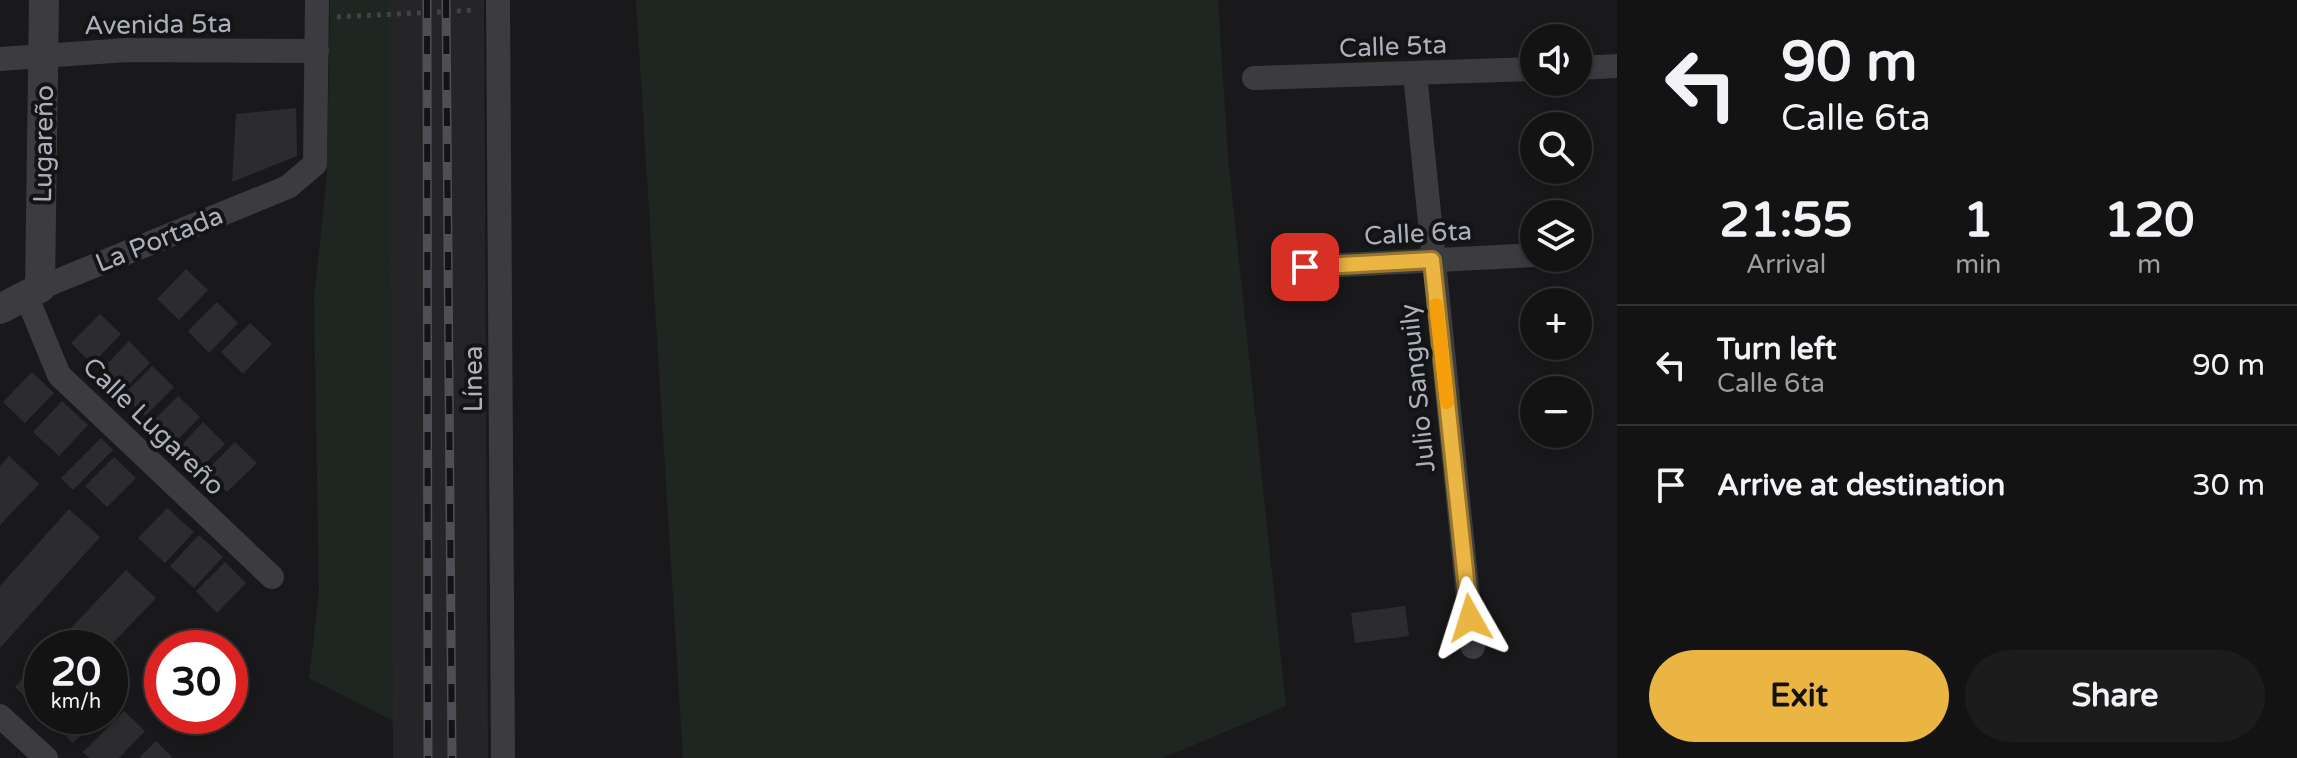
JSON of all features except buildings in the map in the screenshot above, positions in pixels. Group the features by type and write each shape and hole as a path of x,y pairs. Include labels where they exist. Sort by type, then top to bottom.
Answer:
{"street":[{"name":"Lugareño","path":"22,297 45,56 44,0"},
{"name":"Línea","path":"498,4 503,758"},
{"path":"317,9 317,51"},
{"name":"Avenida 5ta","path":"0,59 127,50 317,51"},
{"name":"La Portada","path":"22,297 288,187 315,164 317,51"},
{"path":"1592,67 1617,66"},
{"name":"Calle 5ta","path":"1254,78 1520,70"},
{"name":"Julio Sanguily","path":"1415,74 1473,647"},
{"name":"Calle 6ta","path":"1305,267 1520,256"},
{"name":"Calle Lugareño","path":"22,297 59,375 272,577"},
{"path":"0,716 46,758"}],"path":[{"path":"317,9 498,4"}],"shaded area":[{"path":"330,0 388,0 393,721 309,678 319,592 314,298 327,175"},
{"path":"387,0 484,0 488,758 393,758"},
{"path":"636,0 1218,0 1228,157 1286,706 1163,758 683,758"}],"railway":[{"path":"427,0 428,758"},
{"path":"446,0 452,758"}],"slow traffic":[{"path":"1436,305 1447,402"}],"route":[{"path":"1305,267 1432,260 1470,618"}]}
